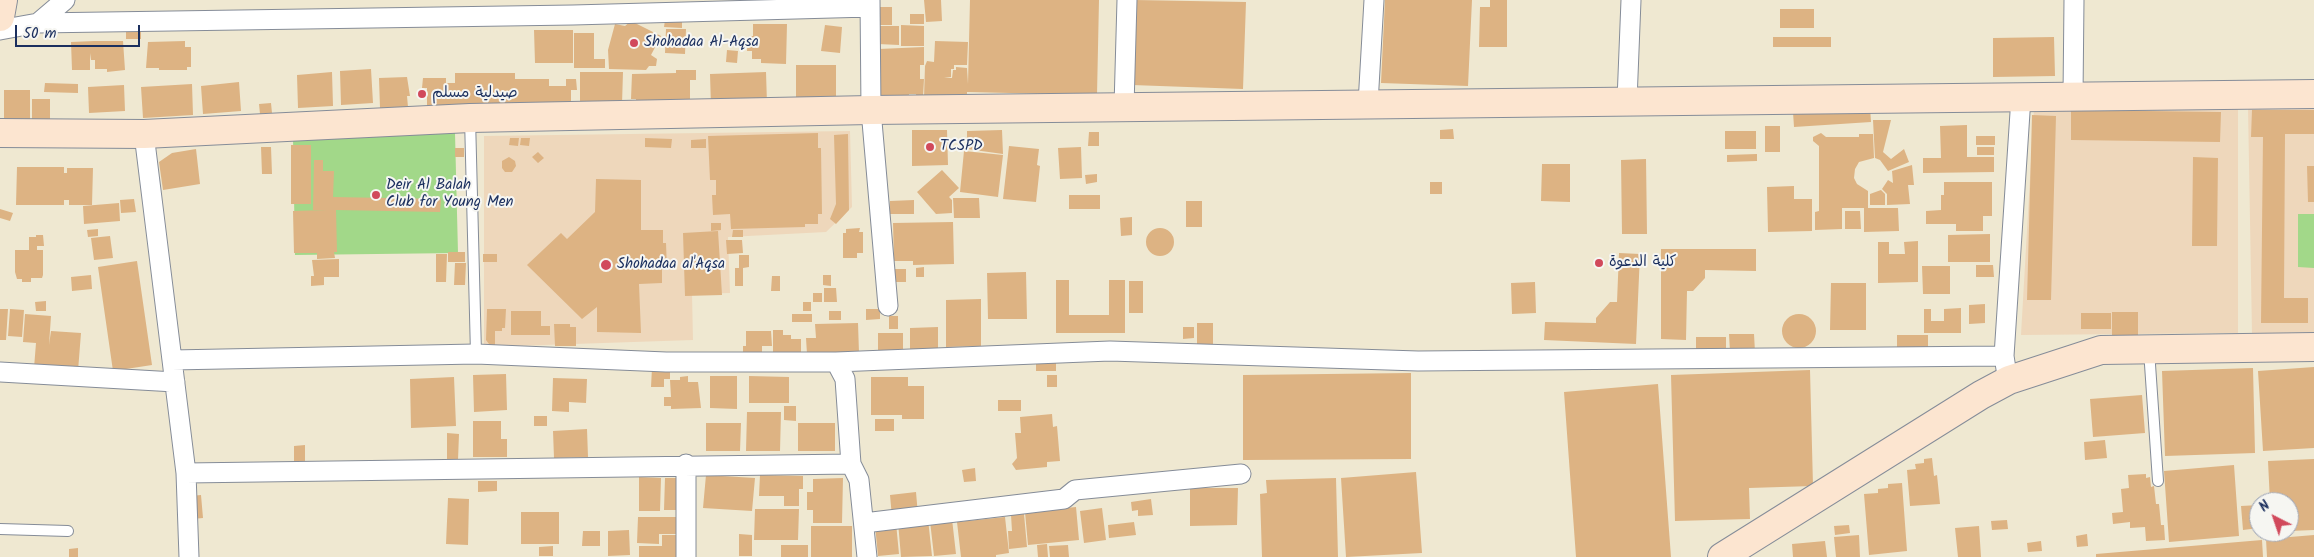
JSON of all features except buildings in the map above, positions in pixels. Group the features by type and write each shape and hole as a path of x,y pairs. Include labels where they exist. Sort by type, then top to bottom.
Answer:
{"street":[{"path":"0,17 3,0"},
{"path":"38,23 65,0"},
{"path":"1124,107 1127,0"},
{"path":"1368,104 1374,0"},
{"path":"1627,102 1631,0"},
{"path":"2073,96 2074,0"},
{"path":"0,30 38,23 573,16 870,4 871,110 888,306"},
{"path":"0,133 144,134 470,118 871,110 2314,94"},
{"path":"1722,557 1981,394 2006,368 2021,97"},
{"path":"144,134 186,473 188,557"},
{"path":"172,360 476,354 666,362 836,362 1110,351 1418,361 2006,368 2101,350 2314,347"},
{"path":"836,362 845,379 851,464 860,480 867,557"},
{"path":"0,372 175,382"},
{"path":"186,473 686,464 851,464"},
{"path":"686,464 686,557"},
{"path":"864,522 1064,499 1075,490 1241,474"}],"lane":[{"path":"470,118 476,354"},
{"path":"2148,349 2158,481"},
{"path":"0,529 68,531"}],"shaded area":[{"path":"2238,106 2238,333 2021,335 2034,108"},
{"path":"2314,106 2314,333 2252,334 2248,107"},
{"name":"Shohadaa al'Aqsa","path":"850,131 852,207 826,232 728,237 730,293 692,294 693,340 484,347 484,136"}],"green space":[{"name":"Deir Al Balah Club for Young Men","path":"455,133 458,253 295,255 293,138"},
{"path":"2298,214 2314,214 2314,268 2298,267"}],"place":[{"name":"Shohadaa Al-Aqsa","path":"634,43"},
{"name":"صيدلية مسلم","path":"422,94"},
{"name":"TCSPD","path":"930,147"},
{"name":"Deir Al Balah Club for Young Men","path":"376,195"},
{"name":"كلية الدعوة","path":"1599,263"},
{"name":"Shohadaa al'Aqsa","path":"606,265"}]}
